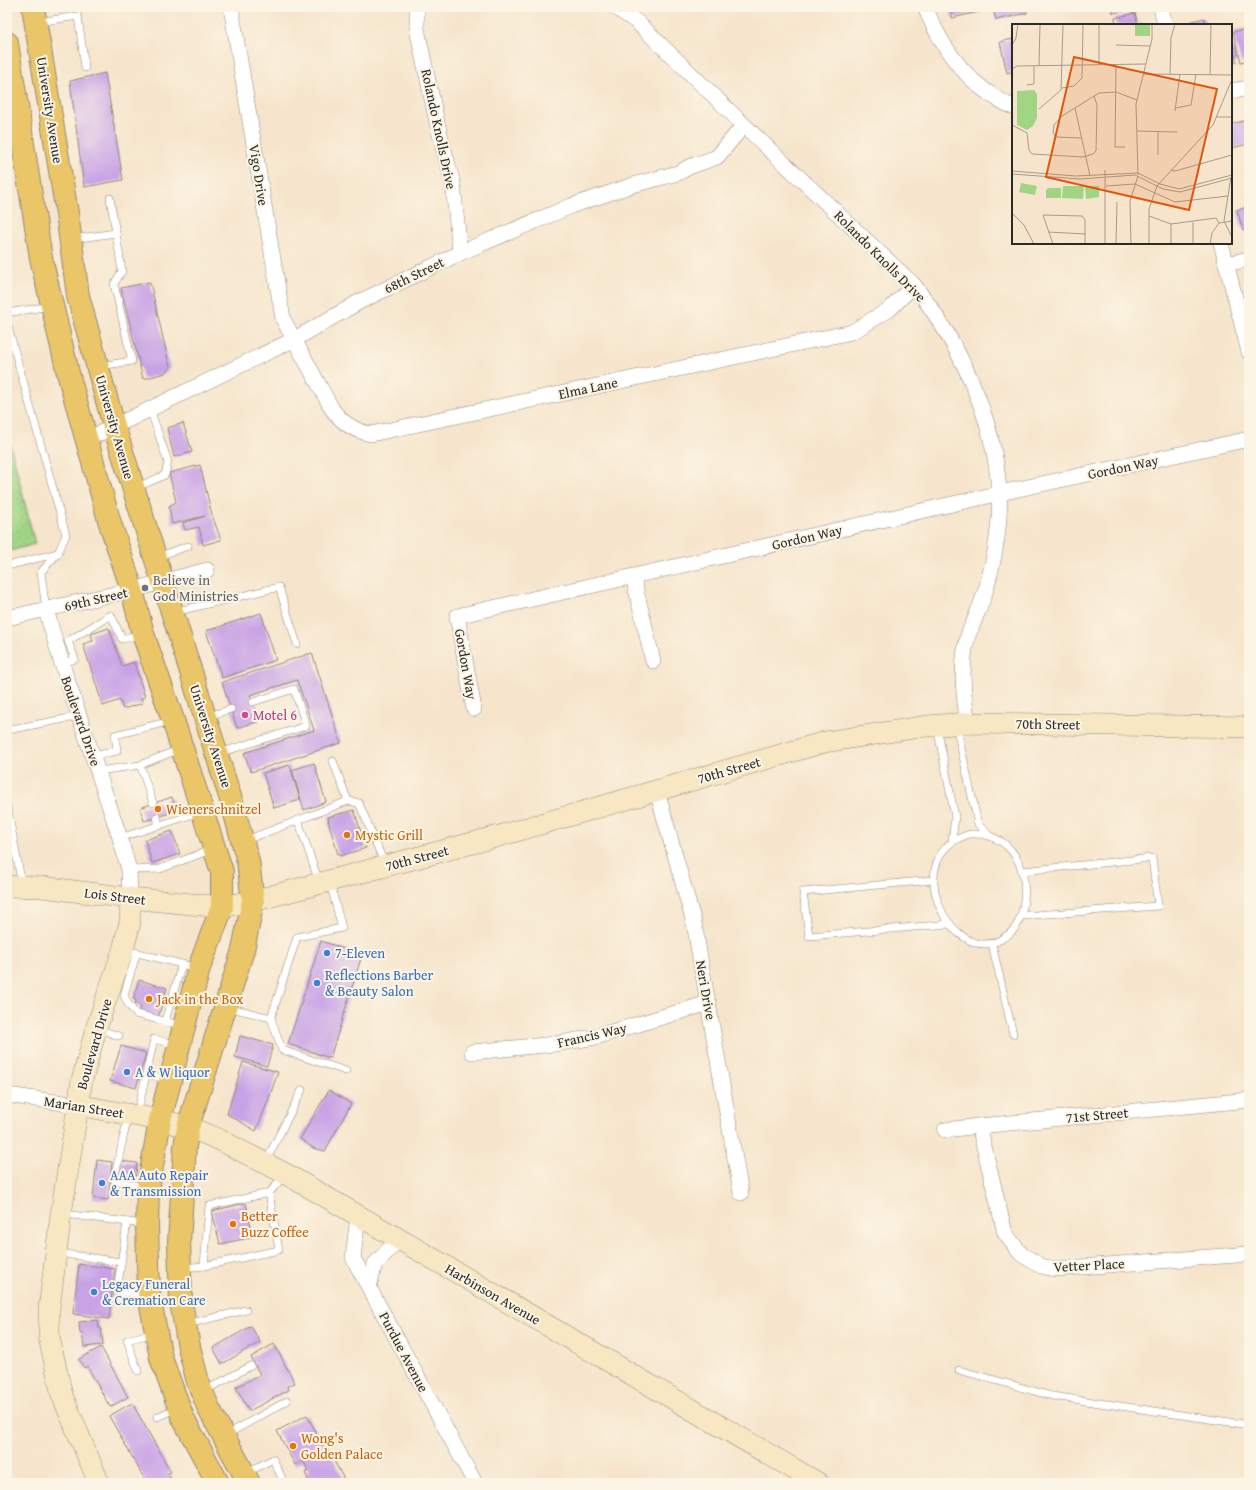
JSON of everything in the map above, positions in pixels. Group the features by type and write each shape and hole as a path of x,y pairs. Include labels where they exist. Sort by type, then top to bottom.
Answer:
{"main road":[{"name":"University Avenue","path":"34,15 78,296 114,426 205,717 248,861 253,901 243,950 188,1127 185,1147 180,1235 181,1302 189,1347 202,1392 209,1409 247,1478"},
{"path":"7,43 41,258 68,373 109,520 132,590 143,634 173,720 222,872 222,907 191,966 176,1031 170,1080 160,1120 148,1189 137,1223 161,1358 182,1418 218,1483"}],"street":[{"name":"Vigo Drive","path":"231,7 283,320 295,339"},
{"name":"Rolando Knolls Drive","path":"417,7 416,29 438,127 453,184 460,253"},
{"name":"Rolando Knolls Drive","path":"615,7 637,22 914,285 930,305 962,360 976,392 990,439 1000,493 998,520 990,574 968,636 965,653 963,688 953,724"},
{"path":"925,7 941,41 951,57 977,84 1012,106"},
{"path":"1161,7 1165,24"},
{"path":"1232,92 1249,88"},
{"name":"68th Street","path":"86,440 295,339 359,302 460,253 571,206 633,185 678,173 689,167 716,157 744,125"},
{"path":"1221,244 1249,352"},
{"path":"1226,264 1249,259"},
{"name":"Elma Lane","path":"295,339 337,416 356,430 371,434 852,332 890,309 914,285"},
{"name":"Gordon Way","path":"474,709 457,616 1000,493 1249,439"},
{"name":"69th Street","path":"7,618 132,590 206,570"},
{"path":"633,577 653,661"},
{"name":"Boulevard Drive","path":"46,610 62,664 99,771 129,870 130,951 96,1029 82,1080 61,1214 49,1309 49,1337 62,1395 99,1483"},
{"name":"70th Street","path":"222,907 253,901 499,836 826,742 953,724 1248,731"},
{"name":"Neri Drive","path":"657,791 694,923 740,1193"},
{"name":"Lois Street","path":"15,886 42,887 130,898 222,907"},
{"name":"Francis Way","path":"472,1052 555,1044 595,1037 708,1003"},
{"name":"Marian Street","path":"7,1095 77,1105 160,1120"},
{"name":"71st Street","path":"945,1130 1249,1100"},
{"name":"Harbinson Avenue","path":"160,1120 188,1127 218,1139 286,1174 818,1483"},
{"name":"Vetter Place","path":"979,1126 1005,1233 1021,1254 1041,1266 1055,1269 1249,1254"},
{"name":"Purdue Avenue","path":"358,1216 353,1258 475,1483"},
{"path":"369,1287 375,1264 399,1239"}],"lane":[{"path":"34,15 78,16 85,68"},
{"path":"98,367 132,361 114,284 122,271 110,198"},
{"path":"70,240 116,233"},
{"path":"7,314 52,306"},
{"path":"7,323 66,535 58,553 41,572 46,610"},
{"path":"134,489 165,476 168,462 150,409"},
{"path":"155,558 188,546"},
{"path":"7,566 58,553"},
{"path":"172,612 279,587 297,644"},
{"path":"62,664 75,658 68,641 111,614 122,639 143,634"},
{"path":"216,754 306,726 294,689 253,702"},
{"path":"205,717 231,709"},
{"path":"7,730 80,716"},
{"path":"93,756 117,751 115,735 173,720"},
{"path":"953,724 978,824 989,836"},
{"path":"952,841 955,817 953,724"},
{"path":"99,771 140,765 182,749"},
{"path":"333,761 348,801"},
{"path":"140,765 152,803"},
{"path":"242,842 348,801 359,803 385,866"},
{"path":"7,806 15,886"},
{"path":"120,838 202,811"},
{"path":"157,817 160,826"},
{"path":"298,820 342,928 297,936 271,1018 282,1050 346,1071"},
{"path":"970,834 989,836 1007,845 1022,871 1025,883 1025,892 1019,921 1011,933 992,944 979,943 966,938 954,930 936,898 933,880 935,864 939,855 952,841 970,834"},
{"path":"129,870 160,869 214,849"},
{"path":"1021,916 1158,906 1152,858 1022,871"},
{"path":"933,880 803,892 808,936 950,924"},
{"path":"992,944 1013,1034"},
{"path":"176,1031 136,1014 128,1004 124,995 130,951 191,966"},
{"path":"226,1006 271,1018"},
{"path":"96,1029 119,1036"},
{"path":"148,1189 114,1180 132,1115 146,1074 154,1039 176,1031"},
{"path":"146,1074 170,1080"},
{"path":"265,1163 302,1090"},
{"path":"204,1266 209,1206 269,1193 286,1174"},
{"path":"180,1268 204,1266 279,1250 269,1193"},
{"path":"61,1214 137,1223 121,1262 117,1292 149,1295"},
{"path":"56,1253 121,1262"},
{"path":"185,1325 246,1310"},
{"path":"138,1371 127,1340 156,1332"},
{"path":"202,1392 250,1366"},
{"path":"959,1370 1052,1396 1243,1424 1249,1423"},
{"path":"224,1436 287,1401"},
{"path":"157,1417 178,1407"},
{"path":"247,1478 273,1459 284,1483"}],"green space":[{"path":"7,431 35,544 10,551 7,540"}],"building":[{"path":"950,7 982,7 983,11 952,18"},
{"path":"989,7 1026,7 1027,13 996,20 993,9 990,10"},
{"path":"1112,7 1134,7 1134,9 1113,13"},
{"path":"1135,13 1138,24 1116,24 1115,18"},
{"path":"1204,18 1206,24 1189,24 1189,22"},
{"path":"1249,28 1249,60 1241,62 1233,32"},
{"path":"1012,39 1012,71 1007,73 1000,42"},
{"path":"1232,43 1237,62 1232,64"},
{"path":"105,73 123,180 84,187 70,81"},
{"path":"1248,120 1249,144 1232,148 1232,124"},
{"path":"1249,207 1249,229 1243,230 1237,210"},
{"path":"150,282 170,368 165,373 143,379 121,288"},
{"path":"183,423 192,452 174,457 167,428"},
{"path":"200,465 212,515 221,540 203,545 199,527 185,530 183,523 205,516 172,524 169,506 176,502 169,473"},
{"path":"261,613 276,660 222,678 206,631"},
{"path":"109,628 122,666 134,662 145,697 141,698 143,703 123,709 120,700 103,706 83,644 93,641 91,634"},
{"name":"Motel 6","path":"312,653 341,743 251,772 244,753 314,730 297,680 250,695 259,721 237,728 222,682"},
{"path":"314,763 326,802 304,810 292,770"},
{"path":"290,765 300,800 274,808 263,773"},
{"name":"Wienerschnitzel","path":"172,797 176,811 144,821 140,808"},
{"name":"Mystic Grill","path":"354,810 366,848 340,856 339,853 338,854 328,817"},
{"path":"172,831 180,854 152,863 145,840"},
{"path":"321,941 362,955 330,1058 288,1044"},
{"name":"Jack in the Box","path":"139,980 167,988 158,1018 139,1013 141,1006 135,1004 136,1000 133,999"},
{"path":"240,1036 273,1045 267,1066 235,1057"},
{"name":"A & W liquor","path":"121,1046 146,1053 136,1088 110,1081"},
{"path":"243,1062 278,1072 256,1131 227,1114"},
{"path":"329,1090 351,1104 325,1151 313,1148 300,1139"},
{"name":"AAA Auto Repair & Transmission","path":"97,1160 112,1162 108,1200 93,1198"},
{"path":"120,1161 137,1163 136,1176 119,1175"},
{"name":"Better Buzz Coffee","path":"246,1203 253,1237 220,1244 212,1211"},
{"name":"Legacy Funeral & Cremation Care","path":"79,1264 115,1269 109,1319 73,1314"},
{"path":"98,1320 99,1328 101,1328 103,1345 84,1347 79,1322"},
{"path":"251,1326 260,1342 222,1364 213,1348"},
{"path":"274,1344 295,1383 287,1386 289,1390 249,1411 236,1387 260,1375 251,1357"},
{"path":"101,1347 128,1397 110,1407 87,1366 84,1368 79,1359"},
{"path":"132,1403 171,1472 168,1473 173,1483 147,1483 109,1416"},
{"path":"307,1415 325,1449 327,1448 345,1481 343,1483 310,1483 305,1473 309,1471 303,1461 295,1465 277,1431"}],"place":[{"name":"Believe in God Ministries","path":"145,588"},
{"name":"Motel 6","path":"245,715"},
{"name":"Wienerschnitzel","path":"158,809"},
{"name":"Mystic Grill","path":"347,835"},
{"name":"7-Eleven","path":"327,953"},
{"name":"Reflections Barber & Beauty Salon","path":"317,983"},
{"name":"Jack in the Box","path":"149,999"},
{"name":"A & W liquor","path":"127,1072"},
{"name":"AAA Auto Repair & Transmission","path":"102,1183"},
{"name":"Better Buzz Coffee","path":"233,1224"},
{"name":"Legacy Funeral & Cremation Care","path":"94,1292"},
{"name":"Wong's Golden Palace","path":"293,1446"}]}
